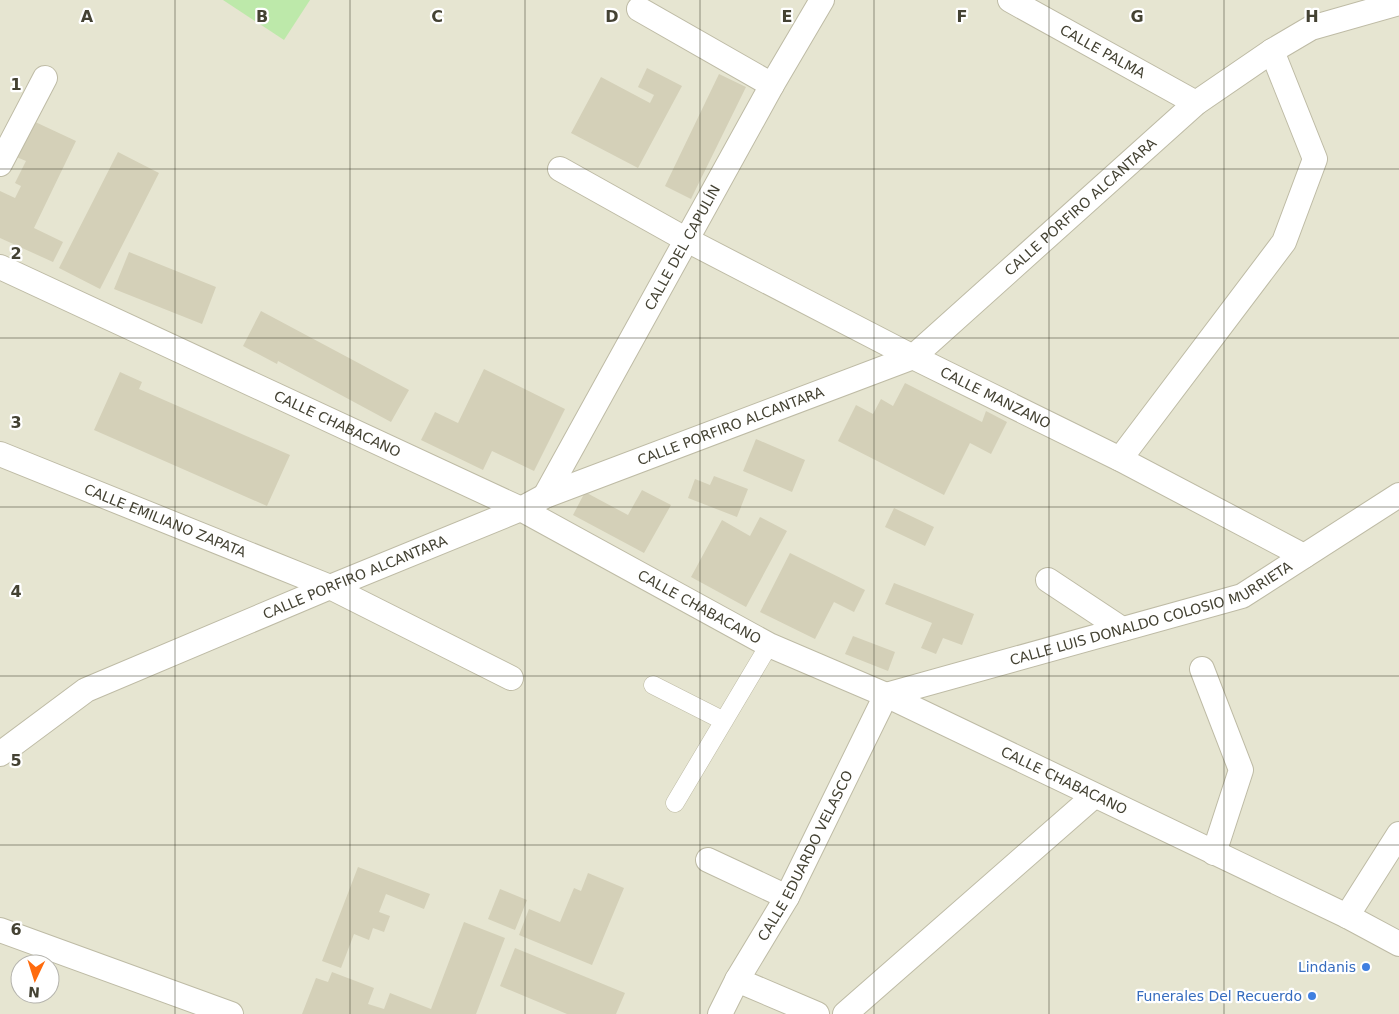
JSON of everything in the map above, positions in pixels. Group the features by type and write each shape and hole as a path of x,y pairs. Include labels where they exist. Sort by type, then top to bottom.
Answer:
{"street":[{"name":"CALLE DEL CAPULÍN","path":"545,496 772,85 822,0"},
{"name":"CALLE PALMA","path":"1010,0 1196,103"},
{"name":"CALLE PORFIRO ALCANTARA","path":"0,754 86,690 521,509 545,496 913,357 1196,103 1272,51 1310,28 1399,3"},
{"path":"639,9 772,85"},
{"path":"1120,459 1284,242 1315,158 1272,51"},
{"path":"0,164 45,78"},
{"name":"CALLE MANZANO","path":"560,169 687,240 913,357 1120,459 1304,556"},
{"name":"CALLE CHABACANO","path":"0,267 521,509 769,645 886,695 1214,854 1347,916 1399,944"},
{"name":"CALLE EMILIANO ZAPATA","path":"0,454 330,587 511,678"},
{"name":"CALLE LUIS DONALDO COLOSIO MURRIETA","path":"886,695 1242,596 1399,496"},
{"path":"1048,580 1122,630"},
{"path":"675,803 769,645"},
{"path":"1202,669 1240,770 1214,854"},
{"path":"653,686 724,721"},
{"name":"CALLE EDUARDO VELASCO","path":"720,1014 737,980 787,897 886,695"},
{"path":"845,1014 1094,796"},
{"path":"1347,916 1399,834"},
{"path":"708,860 787,897"},
{"path":"0,930 231,1014"},
{"path":"737,980 817,1014"}],"shaded area":[{"path":"0,0 1399,0 1399,1014 0,1014"}],"green space":[{"path":"223,0 310,0 284,40"}],"building":[{"path":"647,68 682,86 638,168 571,133 601,77 650,103 654,95 638,87"},
{"path":"719,74 746,87 691,199 665,186"},
{"path":"31,120 76,141 34,228 63,242 53,262 0,238 0,191 15,198 21,186 15,183 26,161 14,156"},
{"path":"118,152 159,173 100,289 59,268"},
{"path":"129,252 216,287 202,324 114,289"},
{"path":"261,311 409,390 391,422 278,361 277,364 243,346"},
{"path":"484,369 565,409 534,471 492,451 483,470 421,440 435,412 458,423"},
{"path":"120,372 142,382 139,389 290,455 267,506 94,430"},
{"path":"905,383 982,422 986,411 1007,422 991,454 970,443 944,495 838,441 856,405 873,414 881,399 893,406"},
{"path":"756,439 805,460 792,492 743,471"},
{"path":"714,476 748,489 737,517 688,498 695,479 710,485"},
{"path":"642,490 671,505 644,553 573,515 585,492 628,515"},
{"path":"894,508 934,527 925,546 885,527"},
{"path":"760,517 787,531 746,607 691,577 722,520 750,536"},
{"path":"790,553 865,590 854,612 834,602 815,639 760,612"},
{"path":"894,583 974,614 962,645 943,638 936,654 921,648 932,623 885,604"},
{"path":"853,636 895,652 888,671 845,654"},
{"path":"358,867 430,894 424,909 386,894 379,912 390,916 384,932 373,928 369,940 354,934 341,968 322,961"},
{"path":"588,873 624,888 592,965 519,935 529,909 560,922 574,888 581,891"},
{"path":"500,889 527,900 515,930 488,919"},
{"path":"464,922 505,938 476,1014 302,1014 316,978 328,982 332,972 374,988 368,1004 384,1009 390,993 431,1009"},
{"path":"515,948 625,993 616,1014 567,1014 500,986"}],"place":[{"name":"Lindanis","path":"1366,967"},
{"name":"Funerales Del Recuerdo","path":"1312,996"}]}
